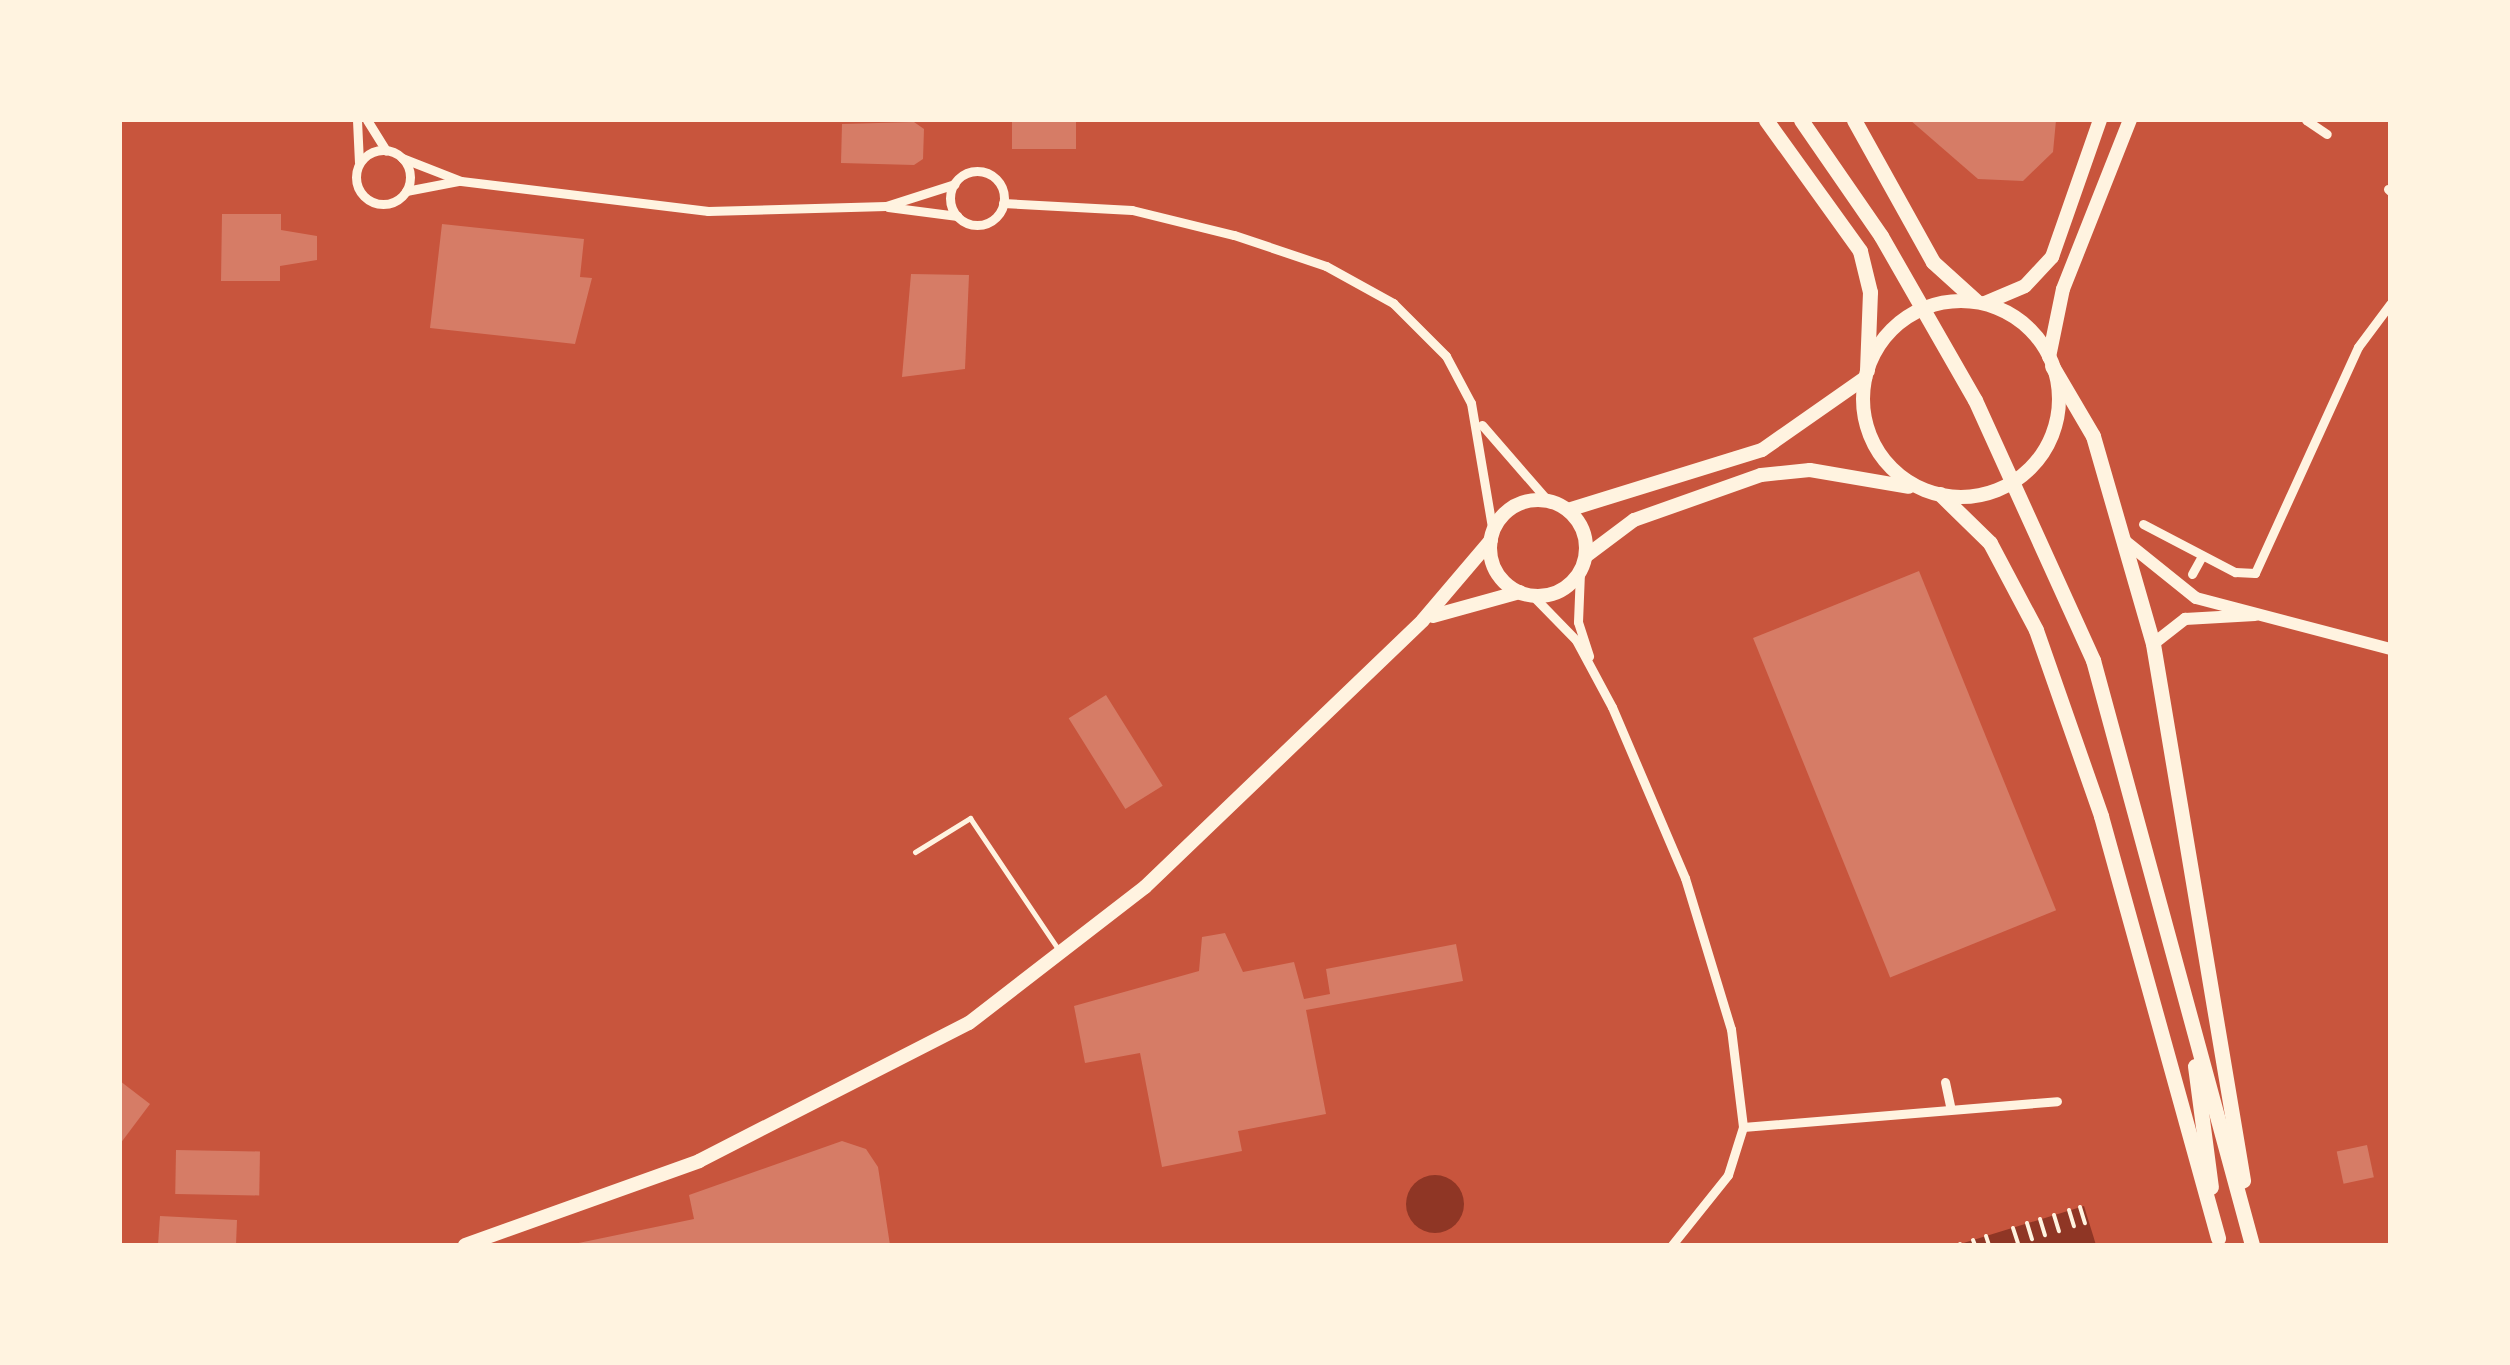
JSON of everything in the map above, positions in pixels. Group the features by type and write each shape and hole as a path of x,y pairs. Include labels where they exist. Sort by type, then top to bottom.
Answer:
{"highway":[{"path":"1766,120 1860,251 1870,292 1867,373"},
{"path":"1802,120 1844,179 2010,466 2072,610 2126,763 2251,1241"},
{"path":"1854,120 1933,262 1980,302"},
{"path":"2051,362 2093,436 2153,644 2251,1241"},
{"path":"1935,493 1990,543 2036,630 2106,834 2218,1241"},
{"path":"2187,1007 2218,1241"}],"main road":[{"path":"1568,510 1762,450 1867,373 1914,312 1980,302 2026,286 2052,257 2100,120"},
{"path":"1423,620 1527,594 1558,592 1580,572 1586,556 1634,520 1762,475 1810,470 1935,493 1991,492 2035,462 2055,425 2051,362 2063,289 2130,120"},
{"path":"1980,302 2023,324 2051,362"},
{"path":"1867,373 1876,447 1935,493"},
{"path":"465,1245 588,1207 811,1111 970,1024 1064,957 1423,620 1517,505 1548,500 1568,510 1586,556"},
{"path":"1492,536 1494,566 1527,594"},
{"path":"2125,541 2183,592 2389,645"},
{"path":"2153,644 2185,619 2278,615"}],"street":[{"path":"358,120 358,188 370,200 386,204 406,190 460,180"},
{"path":"367,120 386,150 460,180 708,210 886,206 988,222 1004,203"},
{"path":"2306,120 2327,134"},
{"path":"358,164 386,150"},
{"path":"402,158 406,190"},
{"path":"886,206 988,173 1004,203"},
{"path":"955,184 958,216"},
{"path":"1004,203 1132,210 1326,266 1420,326 1478,418 1548,500"},
{"path":"2143,524 2241,574 2260,568 2358,347 2390,304"},
{"path":"1478,418 1492,536"},
{"path":"2192,574 2202,556"},
{"path":"1580,572 1578,622 1595,673 1685,878 1727,1012 1743,1127 1728,1175 1672,1245"},
{"path":"1527,594 1595,673"},
{"path":"1946,1082 1950,1106"},
{"path":"1743,1127 1950,1106 2057,1102"}],"lane":[{"path":"915,852 970,818 1064,957"}],"path":[{"path":"2080,1207 2085,1223"},
{"path":"2069,1210 2074,1226"},
{"path":"2054,1215 2059,1231"},
{"path":"2040,1219 2046,1235"},
{"path":"2026,1224 2032,1239"},
{"path":"2013,1228 2018,1244"},
{"path":"1986,1236 1989,1245"}],"shaded area":[{"path":"1435,1175 1455,1184 1464,1204 1455,1224 1435,1233 1415,1224 1406,1204 1415,1184"},
{"path":"2084,1206 2096,1245 1957,1245"}],"building":[{"path":"1012,120 1076,120 1076,149 1012,149"},
{"path":"1910,120 2056,120 2053,152 2023,181 1978,179"},
{"path":"914,122 924,129 923,159 914,165 841,163 842,124"},
{"path":"222,214 281,214 281,230 317,236 317,260 280,266 280,281 221,281"},
{"path":"442,224 584,239 580,277 592,278 575,344 430,328"},
{"path":"911,274 969,275 965,369 902,377"},
{"path":"1919,571 2056,910 1890,977 1753,638"},
{"path":"1106,695 1163,786 1125,809 1069,718"},
{"path":"1225,933 1243,972 1294,962 1304,999 1330,994 1326,969 1456,944 1463,981 1306,1010 1326,1114 1238,1131 1242,1151 1162,1167 1140,1053 1085,1063 1074,1006 1199,971 1202,937"},
{"path":"120,1081 150,1104 120,1144"},
{"path":"842,1141 866,1149 878,1167 890,1245 569,1245 694,1219 689,1195"},
{"path":"2367,1145 2374,1177 2344,1184 2337,1151"},
{"path":"176,1150 260,1151 259,1195 175,1194"},
{"path":"160,1216 237,1220 236,1245 158,1245"}]}
